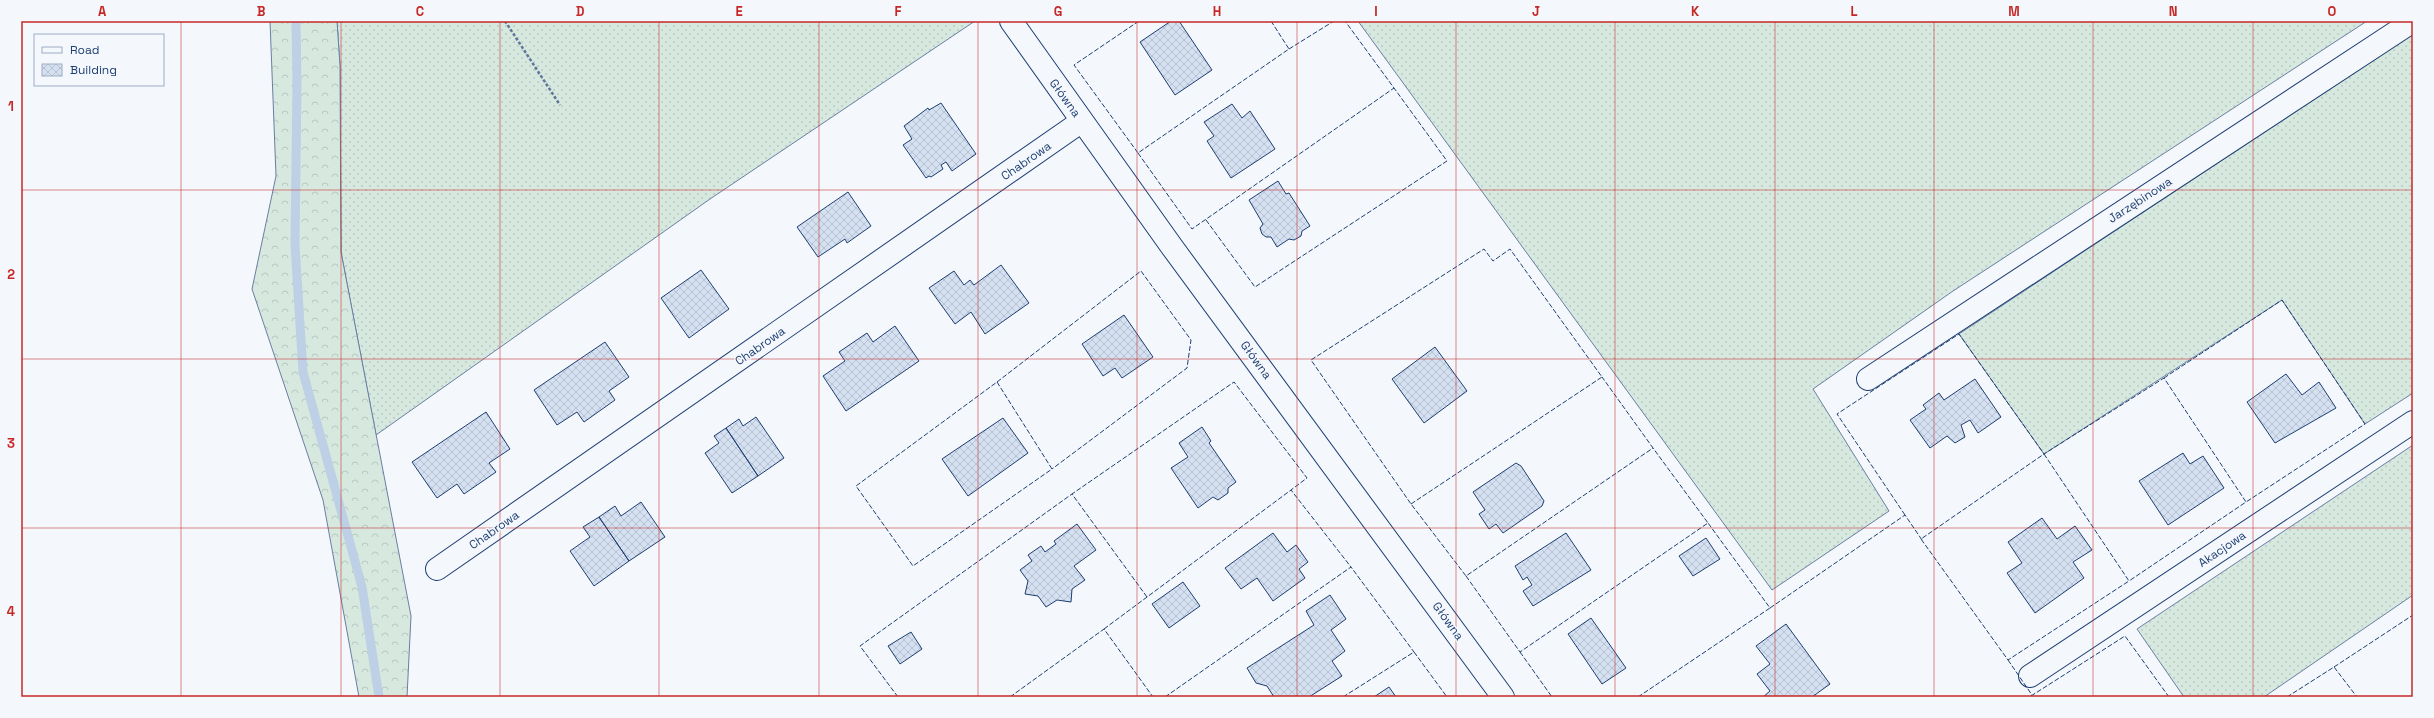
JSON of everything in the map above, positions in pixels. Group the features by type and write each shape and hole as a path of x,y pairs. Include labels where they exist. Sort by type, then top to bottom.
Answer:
{"street":[{"name":"Główna","path":"1012,21 1082,121 1503,697"},
{"name":"Jarzębinowa","path":"1868,379 2413,21"},
{"name":"Chabrowa","path":"437,569 1082,121"},
{"name":"Akacjowa","path":"2030,676 2413,422"}],"path":[{"path":"505,21 560,105"}],"green space":[{"path":"270,21 337,21 340,66 341,252 411,616 407,697 359,697 323,500 252,289 276,176"},
{"path":"337,21 975,21 710,199 376,435 341,252 340,66"},
{"path":"1358,21 2367,21 1953,291 1813,389 1889,511 1772,590"},
{"path":"2413,34 2413,393 2365,424 2282,300 2044,454 1959,334"},
{"path":"2413,445 2413,595 2264,697 2184,697 2137,629"}],"building":[{"path":"1171,21 1179,21 1212,70 1175,95 1140,42"},
{"path":"941,103 976,154 952,171 946,162 941,165 943,169 931,177 929,176 926,178 903,145 912,139 904,126 928,108 929,110"},
{"path":"1232,104 1242,118 1250,111 1275,149 1231,178 1207,141 1214,136 1204,122"},
{"path":"1278,181 1286,194 1289,193 1310,226 1302,231 1301,236 1294,240 1289,239 1277,247 1271,237 1266,237 1262,234 1260,228 1263,224 1249,200"},
{"path":"848,192 871,226 847,243 845,239 818,257 797,227"},
{"path":"1001,265 1029,303 985,334 971,312 955,324 929,288 954,271 964,285 970,280 974,285"},
{"path":"701,270 729,309 689,338 661,298"},
{"path":"1124,315 1153,357 1122,378 1115,368 1103,376 1082,344"},
{"path":"895,326 919,361 846,411 823,376 845,361 839,352 867,333 873,342"},
{"path":"605,342 629,377 609,391 615,400 584,422 577,412 557,425 534,390"},
{"path":"1435,347 1467,391 1424,423 1392,379"},
{"path":"2286,374 2302,395 2319,382 2336,408 2275,443 2247,402"},
{"path":"1975,379 2001,417 1978,433 1970,420 1961,425 1965,437 1955,443 1947,436 1930,448 1910,420 1926,409 1923,405 1939,393 1944,400"},
{"path":"486,412 510,449 489,463 496,472 464,494 457,484 437,498 412,462"},
{"path":"756,417 784,458 758,476 726,428 739,419 743,426"},
{"path":"1003,418 1028,453 968,496 942,459"},
{"path":"1202,427 1211,441 1209,443 1236,482 1228,488 1228,493 1218,500 1213,497 1198,508 1171,468 1188,457 1179,443"},
{"path":"726,428 758,476 732,493 705,453 719,443 714,436"},
{"path":"2183,453 2190,464 2203,456 2224,488 2168,525 2139,481"},
{"path":"1516,463 1521,466 1544,501 1542,506 1503,533 1496,524 1489,529 1479,514 1485,510 1473,492"},
{"path":"641,502 665,537 629,561 599,517 615,506 621,516"},
{"path":"599,517 629,561 594,586 570,551 590,537 583,527"},
{"path":"2042,518 2057,539 2075,526 2092,550 2073,562 2084,578 2035,613 2007,573 2022,563 2008,542"},
{"path":"1077,524 1096,550 1074,566 1085,580 1072,589 1071,602 1057,600 1046,607 1038,596 1025,594 1028,581 1020,570 1032,561 1028,555 1041,546 1045,552 1056,544 1054,541"},
{"path":"1273,533 1287,552 1296,545 1308,562 1299,569 1305,578 1273,601 1257,578 1241,589 1225,568"},
{"path":"1566,533 1591,570 1533,606 1523,591 1532,585 1527,577 1523,580 1515,566"},
{"path":"1706,538 1720,559 1693,576 1679,556"},
{"path":"1183,582 1200,606 1169,628 1152,604"},
{"path":"1330,595 1346,619 1331,630 1345,651 1332,661 1342,676 1309,697 1274,697 1267,686 1256,683 1247,668 1314,625 1306,611"},
{"path":"1591,618 1626,668 1602,684 1568,634"},
{"path":"1786,624 1830,684 1812,697 1763,697 1770,691 1757,674 1770,664 1756,646"},
{"path":"911,632 922,649 900,664 888,646"},
{"path":"1389,687 1396,697 1374,697"}],"waterway":[{"path":"296,21 297,84 295,245 303,372 362,587 379,697"}],"fence":[{"path":"1139,21 1074,65 1138,153 1289,49 1271,21"},
{"path":"1289,49 1334,21"},
{"path":"1138,153 1192,229 1394,88 1345,21"},
{"path":"1206,220 1255,287 1447,161 1394,88"},
{"path":"1411,504 1602,377 1510,249 1493,261 1484,249 1311,360 1411,504 1466,576 1653,448 1602,377"},
{"path":"997,382 1141,271 1191,340 1187,368 1052,469"},
{"path":"2164,378 2282,300 2365,424 2246,502"},
{"path":"1905,515 1837,414 1959,334 2044,454 2164,378 2246,502 2129,581"},
{"path":"997,382 1052,469 913,566 856,486 997,382"},
{"path":"1147,597 1072,494 1234,382 1307,478 1291,490"},
{"path":"1466,576 1520,652 1708,523 1653,448"},
{"path":"2044,454 2129,581 2008,660 1921,539 2044,454"},
{"path":"1104,629 1291,490 1351,567"},
{"path":"898,697 860,646 1072,494"},
{"path":"1770,608 1905,515 1922,540"},
{"path":"1638,697 1770,608 1708,523"},
{"path":"1165,697 1351,567 1414,652"},
{"path":"2334,667 2413,615"},
{"path":"1010,697 1104,629 1153,697"},
{"path":"2031,696 2125,636 2169,697"},
{"path":"1343,697 1414,652 1447,697"},
{"path":"1520,652 1552,697"},
{"path":"2008,660 2032,695 2030,697"},
{"path":"2287,697 2334,667 2357,697"}]}
